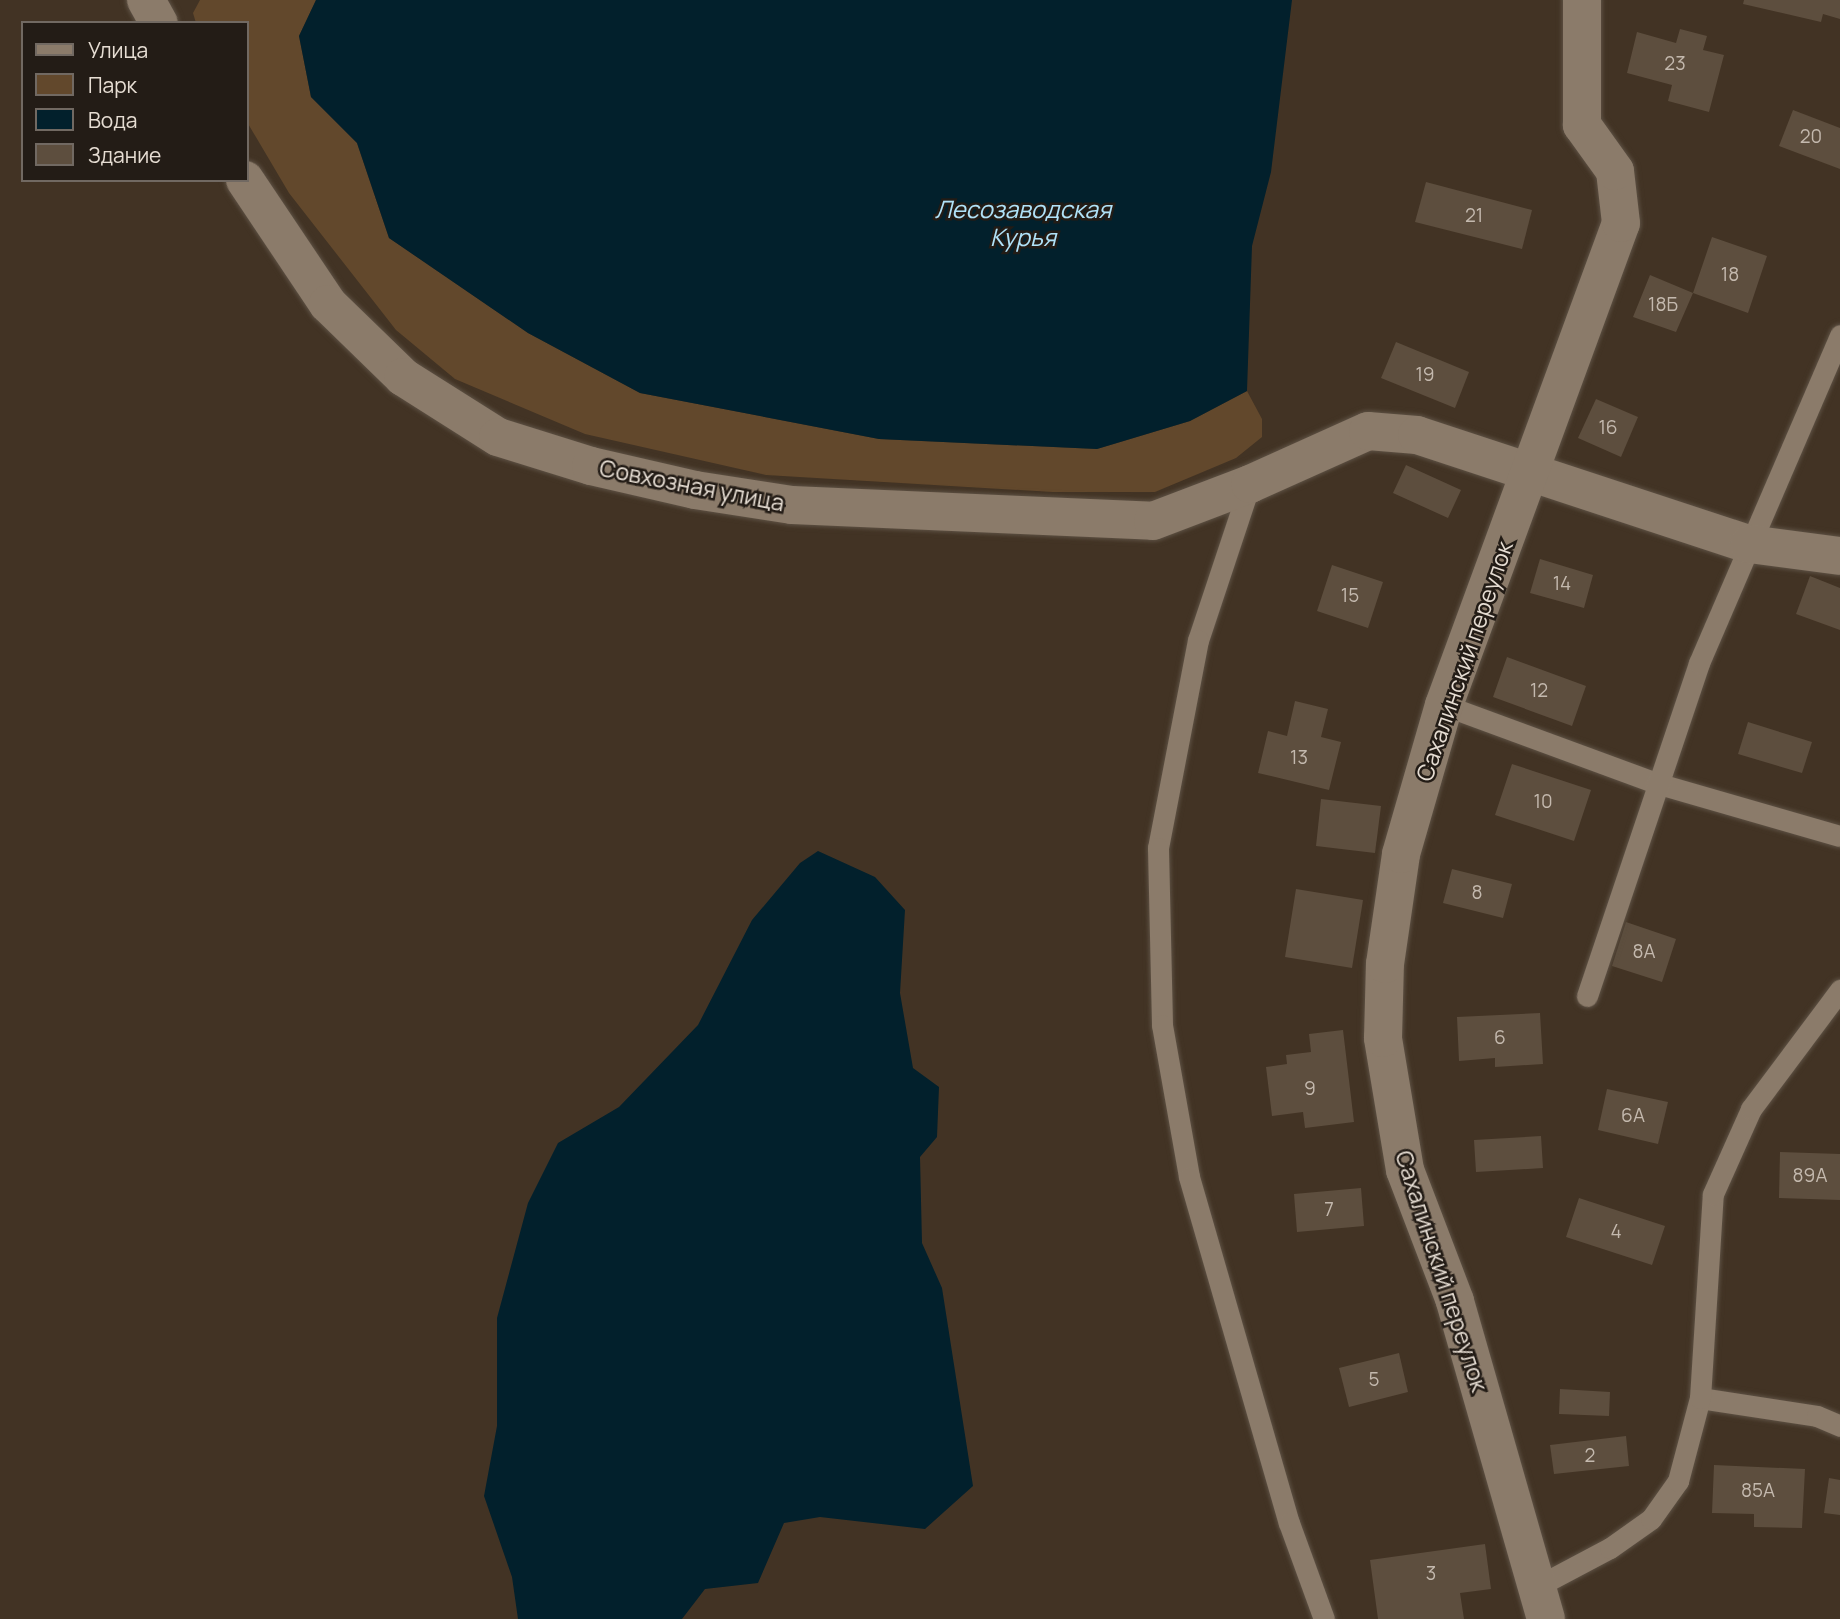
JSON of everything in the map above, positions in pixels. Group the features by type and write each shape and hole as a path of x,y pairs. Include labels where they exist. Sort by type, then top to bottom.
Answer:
{"street":[{"path":"146,0 158,21"},
{"name":"Сахалинский переулок","path":"1543,1602 1455,1301 1405,1170 1383,1038 1385,964 1401,854 1444,705 1531,475 1621,223 1615,171 1583,125 1582,0"},
{"name":"Совхозная улица","path":"246,182 328,303 403,377 498,437 591,466 695,490 792,505 1153,521 1250,484 1368,431 1417,435 1531,475 1749,544 1840,556"}],"lane":[{"path":"1587,996 1656,783 1699,663 1840,335"},
{"path":"1250,484 1198,640 1158,848 1162,1025 1189,1177 1289,1523 1324,1619"},
{"path":"1444,705 1656,783 1840,836"},
{"path":"1543,1602 1651,1519 1678,1481 1700,1398 1713,1194 1752,1109 1840,989"},
{"path":"1700,1398 1817,1416 1840,1426"}],"green space":[{"path":"200,0 316,0 299,36 311,97 357,143 389,238 528,333 640,393 879,439 1097,449 1190,421 1247,391 1262,419 1262,437 1236,458 1155,492 1053,492 766,475 585,434 455,379 396,330 289,193 248,124 248,21 195,21 193,13"}],"water":[{"name":"Лесозаводская Курья","path":"316,0 1292,0 1271,172 1252,246 1247,391 1190,421 1097,449 879,439 640,393 528,333 389,238 357,143 311,97 299,36"},
{"path":"818,851 875,877 905,910 900,993 913,1068 939,1087 937,1137 920,1157 922,1243 942,1288 973,1486 925,1529 820,1517 784,1523 758,1583 705,1589 682,1619 518,1619 512,1577 484,1496 497,1426 497,1318 528,1203 558,1143 619,1107 698,1025 752,920 800,863"}],"building":[{"path":"1744,0 1840,0 1840,19 1823,14 1821,22 1743,4"},
{"path":"1680,29 1707,36 1703,50 1724,55 1709,112 1668,101 1672,85 1627,73 1637,32 1676,43"},
{"path":"1793,110 1840,128 1840,169 1779,146"},
{"path":"1426,182 1532,210 1522,249 1415,222"},
{"path":"1712,237 1767,256 1748,313 1693,293"},
{"path":"1650,275 1693,293 1676,332 1633,317"},
{"path":"1396,342 1469,372 1455,408 1381,378"},
{"path":"1596,399 1638,417 1621,457 1578,438"},
{"path":"1406,465 1461,490 1448,518 1393,493"},
{"path":"1540,559 1593,575 1584,608 1530,593"},
{"path":"1332,565 1383,582 1368,628 1317,611"},
{"path":"1810,576 1840,588 1840,630 1796,614"},
{"path":"1507,657 1586,686 1572,726 1493,697"},
{"path":"1295,701 1328,709 1321,737 1341,742 1329,790 1258,773 1268,731 1287,736"},
{"path":"1748,722 1812,742 1802,773 1738,754"},
{"path":"1512,764 1591,790 1574,841 1495,815"},
{"path":"1321,799 1381,806 1375,853 1316,846"},
{"path":"1452,869 1512,884 1503,918 1443,903"},
{"path":"1296,889 1363,900 1352,968 1285,957"},
{"path":"1626,922 1676,939 1662,982 1612,966"},
{"path":"1540,1013 1543,1064 1495,1067 1495,1058 1459,1061 1457,1017"},
{"path":"1343,1030 1354,1122 1305,1128 1303,1112 1272,1116 1266,1067 1287,1064 1286,1055 1311,1052 1309,1034"},
{"path":"1607,1089 1668,1102 1658,1144 1598,1130"},
{"path":"1541,1136 1543,1168 1476,1172 1474,1140"},
{"path":"1780,1152 1840,1154 1840,1200 1779,1198"},
{"path":"1361,1188 1364,1226 1297,1232 1294,1194"},
{"path":"1579,1198 1665,1226 1652,1265 1566,1237"},
{"path":"1399,1353 1408,1392 1349,1407 1339,1368"},
{"path":"1560,1389 1610,1392 1609,1416 1559,1414"},
{"path":"1626,1436 1629,1466 1554,1474 1550,1445"},
{"path":"1714,1465 1805,1469 1802,1528 1754,1527 1754,1514 1712,1513"},
{"path":"1829,1478 1840,1480 1840,1515 1824,1513"},
{"path":"1485,1544 1491,1589 1460,1593 1464,1619 1378,1619 1370,1560"}]}
